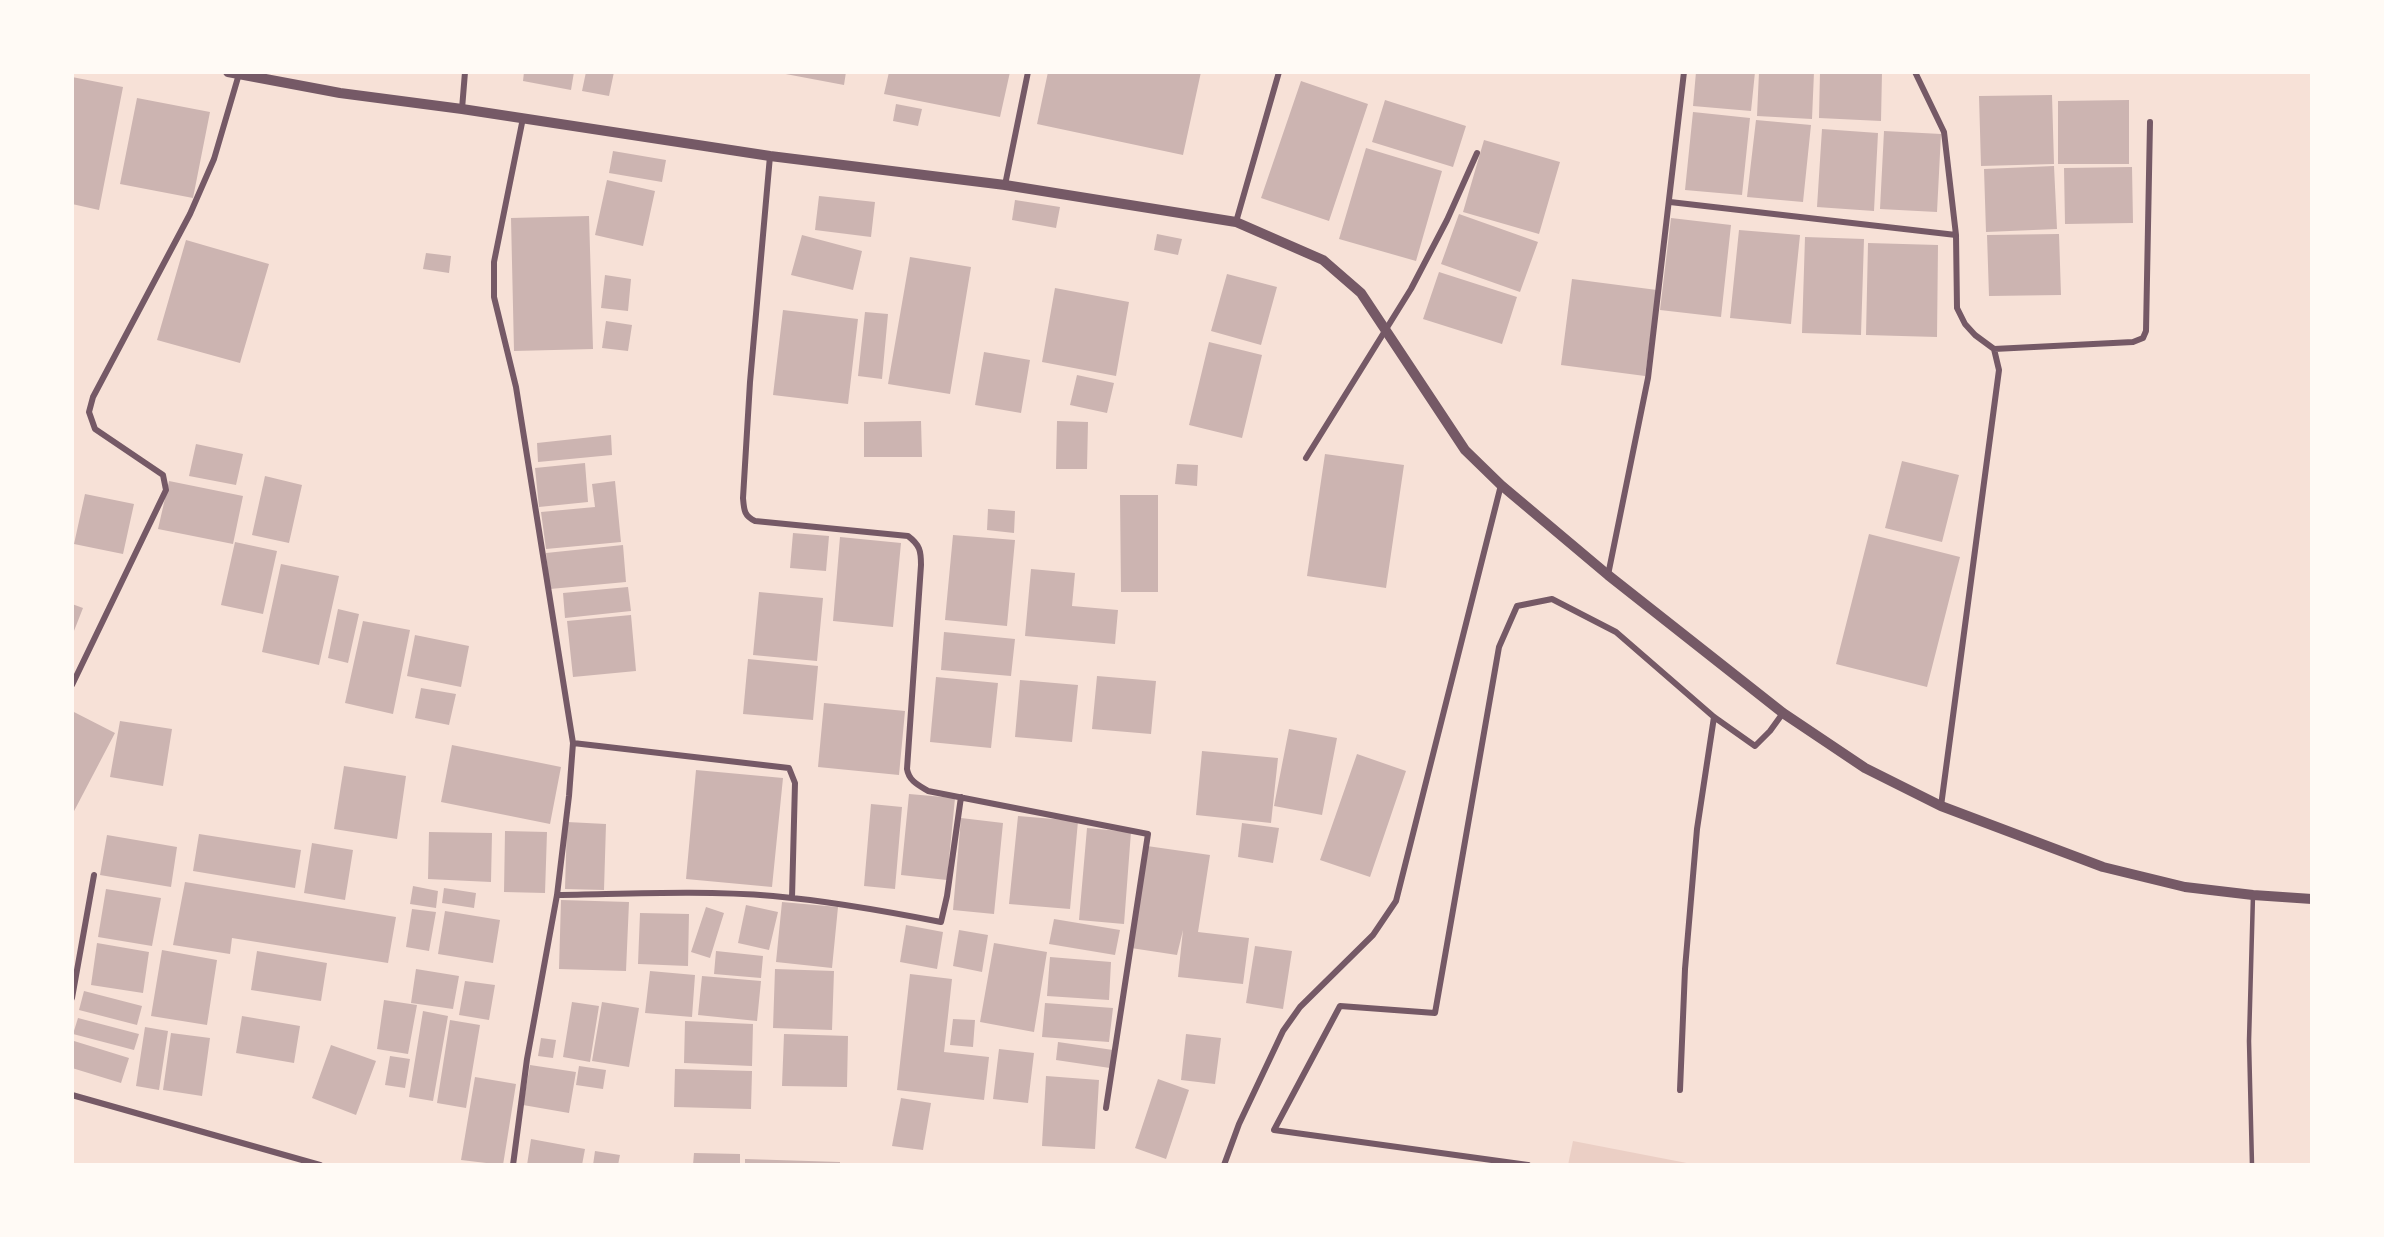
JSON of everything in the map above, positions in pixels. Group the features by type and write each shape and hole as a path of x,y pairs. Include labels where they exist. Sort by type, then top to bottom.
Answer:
{"street":[{"path":"228,72 340,93 462,109 770,156 1005,185 1236,222 1323,260 1362,293 1465,450 1501,485 1608,575 1783,713 1865,768 1941,806 2103,867 2185,887 2253,895 2312,898"},
{"path":"462,109 465,72"},
{"path":"1005,185 1028,72"},
{"path":"1236,222 1279,72"},
{"path":"1608,575 1648,378 1684,72"},
{"path":"1915,72 1944,132 1956,235 1957,308 1965,324 1975,335 1994,349 2133,342 2143,338 2146,331 2150,122"},
{"path":"72,685 166,490 163,475 95,429 89,412 93,397 190,214 214,159 240,74"},
{"path":"513,1165 527,1059 556,895 569,796 573,743 516,387 494,297 494,262 523,118"},
{"path":"1306,458 1411,289 1447,219 1477,153"},
{"path":"770,156 750,382 744,513 747,518 755,521 908,536 916,542 921,550 921,565 907,769 908,776 914,782 928,791 1148,834 1106,1108"},
{"path":"1670,202 1956,235"},
{"path":"1941,806 1999,370 1994,349"},
{"path":"1224,1165 1239,1124 1283,1031 1300,1007 1373,935 1396,901 1501,485"},
{"path":"1528,1165 1274,1130 1340,1006 1435,1013 1499,647 1517,606 1552,599 1616,632 1714,717 1755,746 1783,713"},
{"path":"1680,1090 1685,969 1697,829 1714,717"},
{"path":"573,743 789,768 795,783 792,898"},
{"path":"556,895 712,893 792,898 872,908 941,922 947,896 961,797"},
{"path":"72,998 94,875"},
{"path":"72,1095 320,1165"}],"lane":[{"path":"2252,1165 2249,1041 2253,895"}],"shaded area":[{"path":"1573,1141 1697,1165 1568,1165"}],"building":[{"path":"524,72 574,72 571,90 523,81"},
{"path":"586,72 614,72 609,96 582,91"},
{"path":"775,72 846,72 844,85"},
{"path":"889,72 1010,72 1000,117 884,94"},
{"path":"1048,72 1201,72 1183,155 1037,124"},
{"path":"1696,72 1755,72 1751,111 1693,106"},
{"path":"1759,72 1814,72 1812,119 1757,116"},
{"path":"1820,72 1882,72 1881,121 1819,118"},
{"path":"72,77 123,87 99,210 72,204"},
{"path":"1301,81 1368,104 1329,221 1261,198"},
{"path":"2052,95 2054,164 1981,166 1979,96"},
{"path":"137,98 210,112 193,198 120,184"},
{"path":"1385,100 1466,126 1453,167 1372,142"},
{"path":"2129,100 2129,164 2058,164 2058,101"},
{"path":"896,104 922,109 918,126 893,121"},
{"path":"1693,112 1750,118 1742,195 1685,190"},
{"path":"1756,120 1811,125 1803,202 1747,197"},
{"path":"1822,129 1878,133 1874,211 1817,207"},
{"path":"1884,131 1941,134 1937,212 1880,209"},
{"path":"1484,140 1560,162 1539,234 1463,212"},
{"path":"1366,148 1442,171 1416,261 1339,239"},
{"path":"613,151 666,160 662,182 609,173"},
{"path":"2054,166 2057,229 1986,232 1984,169"},
{"path":"2132,167 2133,223 2065,224 2064,168"},
{"path":"607,180 655,191 643,246 595,235"},
{"path":"819,196 875,202 871,237 815,230"},
{"path":"1015,200 1060,207 1056,228 1012,220"},
{"path":"1459,214 1538,242 1520,292 1441,264"},
{"path":"589,216 593,349 514,351 511,218"},
{"path":"1671,218 1731,225 1721,317 1660,310"},
{"path":"1739,230 1800,235 1791,324 1730,318"},
{"path":"1157,234 1182,239 1178,255 1154,250"},
{"path":"2059,234 2061,295 1989,296 1987,235"},
{"path":"802,235 862,251 853,290 791,275"},
{"path":"1805,237 1864,239 1861,335 1802,333"},
{"path":"186,240 269,264 240,363 157,340"},
{"path":"1868,243 1938,245 1937,337 1866,335"},
{"path":"426,253 451,256 449,273 423,269"},
{"path":"910,257 971,267 950,394 888,384"},
{"path":"1439,272 1517,297 1502,344 1423,319"},
{"path":"1227,274 1277,287 1261,345 1211,331"},
{"path":"605,275 631,279 628,311 601,308"},
{"path":"1572,279 1657,290 1645,376 1561,365"},
{"path":"1055,288 1129,302 1116,376 1042,362"},
{"path":"783,310 858,319 848,404 773,395"},
{"path":"865,312 888,314 882,379 858,376"},
{"path":"606,321 632,325 628,351 602,348"},
{"path":"1209,342 1262,355 1242,438 1189,425"},
{"path":"984,352 1030,360 1021,413 975,405"},
{"path":"1077,375 1114,383 1107,413 1070,405"},
{"path":"921,421 922,457 864,457 864,422"},
{"path":"1057,421 1088,422 1087,469 1056,469"},
{"path":"611,435 612,455 538,462 537,443"},
{"path":"196,444 243,454 236,485 189,476"},
{"path":"1325,454 1404,465 1386,588 1307,576"},
{"path":"1902,461 1959,475 1942,542 1885,528"},
{"path":"585,463 588,502 539,507 535,468"},
{"path":"1177,464 1198,465 1197,486 1175,484"},
{"path":"265,476 302,485 289,543 252,535"},
{"path":"169,481 243,496 233,544 158,529"},
{"path":"615,481 621,542 546,549 541,512 595,507 592,484"},
{"path":"85,494 134,504 123,554 74,544"},
{"path":"1120,495 1158,495 1158,592 1121,592"},
{"path":"988,509 1015,511 1014,533 987,530"},
{"path":"793,533 829,536 826,571 790,568"},
{"path":"1869,534 1960,557 1927,687 1836,664"},
{"path":"953,535 1015,540 1007,626 945,620"},
{"path":"840,537 901,543 893,627 833,621"},
{"path":"235,542 277,551 263,614 221,605"},
{"path":"623,545 626,582 550,589 546,553"},
{"path":"281,564 339,576 319,665 262,652"},
{"path":"1031,569 1075,573 1072,606 1118,610 1115,644 1025,636"},
{"path":"628,587 631,611 565,618 563,593"},
{"path":"759,592 823,598 817,661 753,655"},
{"path":"72,604 83,608 72,636"},
{"path":"338,609 359,614 348,663 328,658"},
{"path":"631,615 636,671 573,677 567,621"},
{"path":"363,621 410,630 393,714 345,703"},
{"path":"944,632 1015,639 1011,676 941,670"},
{"path":"415,635 469,646 461,687 407,676"},
{"path":"748,659 818,666 813,720 743,714"},
{"path":"1097,676 1156,681 1151,734 1092,729"},
{"path":"936,677 998,683 991,748 930,742"},
{"path":"1020,680 1078,685 1072,742 1015,737"},
{"path":"421,688 456,694 449,725 415,718"},
{"path":"824,703 905,711 899,775 818,767"},
{"path":"72,711 115,733 72,815"},
{"path":"120,721 172,729 163,786 110,777"},
{"path":"1289,729 1337,738 1322,815 1274,806"},
{"path":"452,745 561,767 550,824 441,802"},
{"path":"1202,751 1278,758 1271,823 1196,815"},
{"path":"1357,754 1406,771 1370,877 1320,860"},
{"path":"344,766 406,776 397,839 334,829"},
{"path":"696,770 783,778 772,887 686,879"},
{"path":"909,794 955,798 947,880 901,875"},
{"path":"871,804 902,807 895,889 864,886"},
{"path":"1018,816 1078,821 1070,909 1009,904"},
{"path":"961,818 1003,823 994,914 953,910"},
{"path":"567,822 606,824 604,890 565,889"},
{"path":"1242,823 1279,828 1273,863 1238,857"},
{"path":"1087,828 1131,832 1124,924 1079,920"},
{"path":"505,831 547,832 545,893 504,892"},
{"path":"429,832 492,833 491,882 428,879"},
{"path":"199,834 301,850 295,888 193,871"},
{"path":"107,835 177,847 171,887 100,875"},
{"path":"312,843 353,850 345,900 304,893"},
{"path":"1147,846 1210,855 1198,932 1249,938 1243,984 1178,977 1183,930 1177,955 1131,948"},
{"path":"185,882 396,917 388,963 232,938 230,954 173,945"},
{"path":"413,886 438,891 436,908 410,904"},
{"path":"444,888 476,893 474,908 442,903"},
{"path":"106,889 161,898 152,946 98,937"},
{"path":"561,900 629,902 626,971 559,969"},
{"path":"782,902 838,907 832,968 776,962"},
{"path":"746,905 778,912 769,950 738,943"},
{"path":"706,907 724,913 710,958 691,952"},
{"path":"412,909 436,912 429,951 406,947"},
{"path":"445,911 500,920 493,963 438,954"},
{"path":"640,913 689,914 688,966 638,964"},
{"path":"1054,919 1120,930 1115,955 1049,944"},
{"path":"906,925 943,932 937,969 900,962"},
{"path":"959,930 988,935 982,972 953,966"},
{"path":"97,943 149,952 143,993 91,985"},
{"path":"994,943 1047,952 1034,1032 980,1022"},
{"path":"1255,946 1292,951 1283,1009 1246,1003"},
{"path":"162,950 217,960 207,1025 151,1016"},
{"path":"257,951 327,963 321,1001 251,990"},
{"path":"716,951 763,956 761,978 714,974"},
{"path":"1050,957 1111,962 1109,1000 1047,996"},
{"path":"416,969 459,976 453,1009 411,1003"},
{"path":"775,969 834,971 832,1030 773,1028"},
{"path":"650,971 695,975 692,1017 645,1013"},
{"path":"910,974 952,979 944,1052 989,1057 984,1100 897,1090"},
{"path":"702,976 761,981 757,1021 698,1015"},
{"path":"465,981 495,985 489,1020 459,1015"},
{"path":"84,991 142,1006 137,1025 79,1010"},
{"path":"384,1000 417,1005 408,1054 377,1049"},
{"path":"572,1002 599,1006 590,1062 563,1057"},
{"path":"602,1002 639,1008 629,1067 592,1061"},
{"path":"1045,1003 1113,1008 1109,1042 1042,1037"},
{"path":"423,1011 448,1016 433,1101 409,1097"},
{"path":"242,1016 300,1026 294,1063 236,1053"},
{"path":"78,1018 139,1034 134,1050 73,1034"},
{"path":"953,1019 975,1020 973,1047 950,1045"},
{"path":"450,1020 480,1025 466,1108 437,1103"},
{"path":"685,1021 753,1024 752,1066 684,1063"},
{"path":"145,1027 168,1031 159,1090 136,1086"},
{"path":"171,1033 210,1038 202,1096 163,1090"},
{"path":"784,1034 848,1036 847,1087 782,1086"},
{"path":"1186,1034 1221,1038 1215,1084 1181,1080"},
{"path":"541,1038 556,1040 553,1058 538,1056"},
{"path":"74,1041 129,1058 121,1083 72,1068"},
{"path":"1058,1042 1113,1050 1110,1068 1056,1060"},
{"path":"331,1045 376,1061 356,1115 312,1098"},
{"path":"999,1049 1034,1053 1028,1103 993,1099"},
{"path":"390,1056 410,1059 405,1088 385,1085"},
{"path":"530,1065 576,1072 569,1113 523,1105"},
{"path":"579,1066 606,1070 603,1089 576,1085"},
{"path":"675,1069 752,1071 751,1109 674,1107"},
{"path":"1046,1076 1099,1080 1095,1149 1042,1146"},
{"path":"475,1077 516,1084 503,1165 461,1160"},
{"path":"1158,1079 1189,1090 1166,1159 1135,1148"},
{"path":"901,1098 931,1103 923,1150 892,1146"},
{"path":"531,1139 585,1149 582,1165 527,1165"},
{"path":"595,1151 620,1155 618,1165 593,1165"},
{"path":"694,1153 740,1154 740,1165 693,1165"},
{"path":"745,1159 840,1162 840,1165 745,1165"}]}
